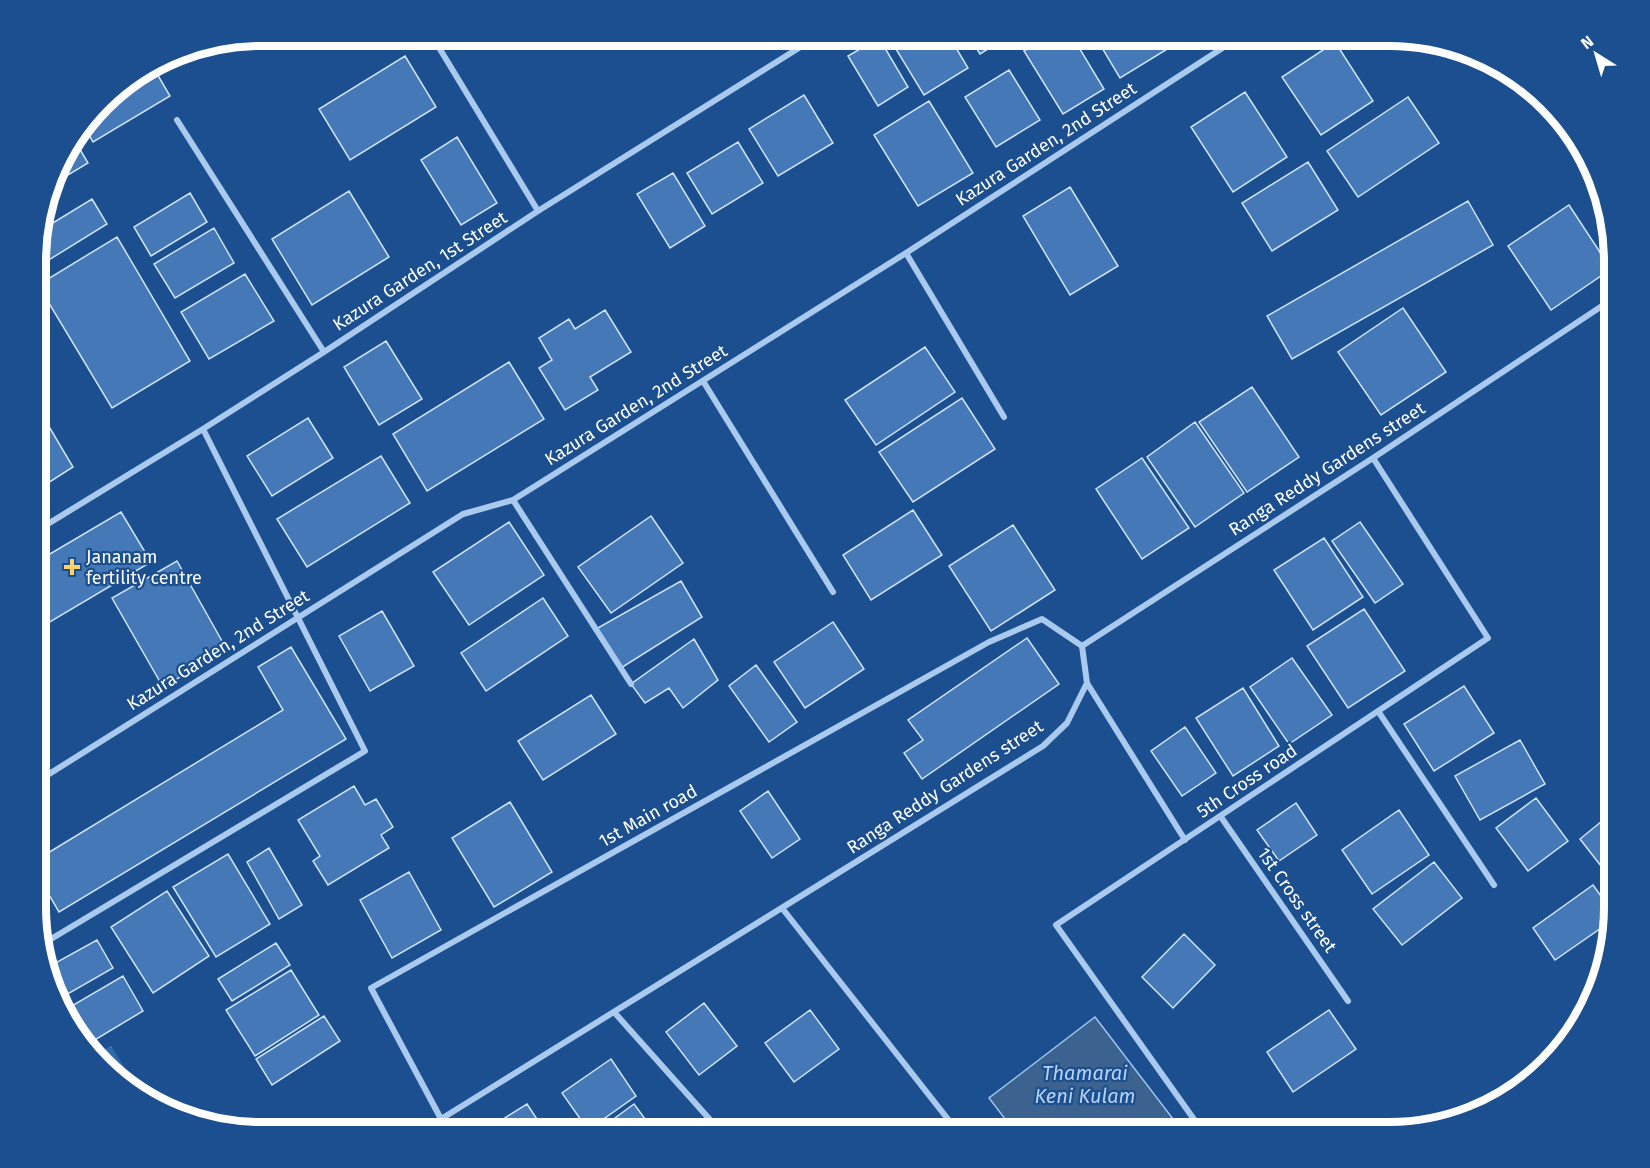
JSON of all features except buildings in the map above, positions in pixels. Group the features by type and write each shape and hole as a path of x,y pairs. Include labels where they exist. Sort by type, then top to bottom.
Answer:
{"street":[{"path":"438,46 538,211"},
{"name":"Kazura Garden, 1st Street","path":"46,525 203,429 538,211 802,46"},
{"name":"Kazura Garden, 2nd Street","path":"46,776 463,514 513,500 906,253 1226,46"},
{"path":"177,120 324,352"},
{"path":"906,253 1004,417"},
{"name":"Ranga Reddy Gardens street","path":"1082,646 1373,458 1604,305"},
{"path":"703,381 833,592"},
{"path":"49,940 365,751 203,429"},
{"name":"5th Cross road","path":"1196,1122 1056,925 1488,638 1373,458"},
{"path":"513,500 631,684"},
{"name":"1st Main road","path":"443,1122 371,988 989,642 1042,619 1082,646"},
{"path":"1082,646 1087,683 1185,840"},
{"name":"Ranga Reddy Gardens street","path":"441,1119 1043,746 1067,723 1087,683"},
{"path":"1378,711 1494,885"},
{"name":"1st Cross street","path":"1221,817 1348,1001"},
{"path":"782,908 950,1122"},
{"path":"614,1012 712,1122"}],"shaded area":[{"path":"111,1046 130,1076 109,1059 102,1051"}],"water":[{"name":"Thamarai Keni Kulam","path":"1095,1017 1175,1122 1007,1122 989,1098"}],"place":[{"name":"Jananam fertility centre","path":"72,567"}]}
